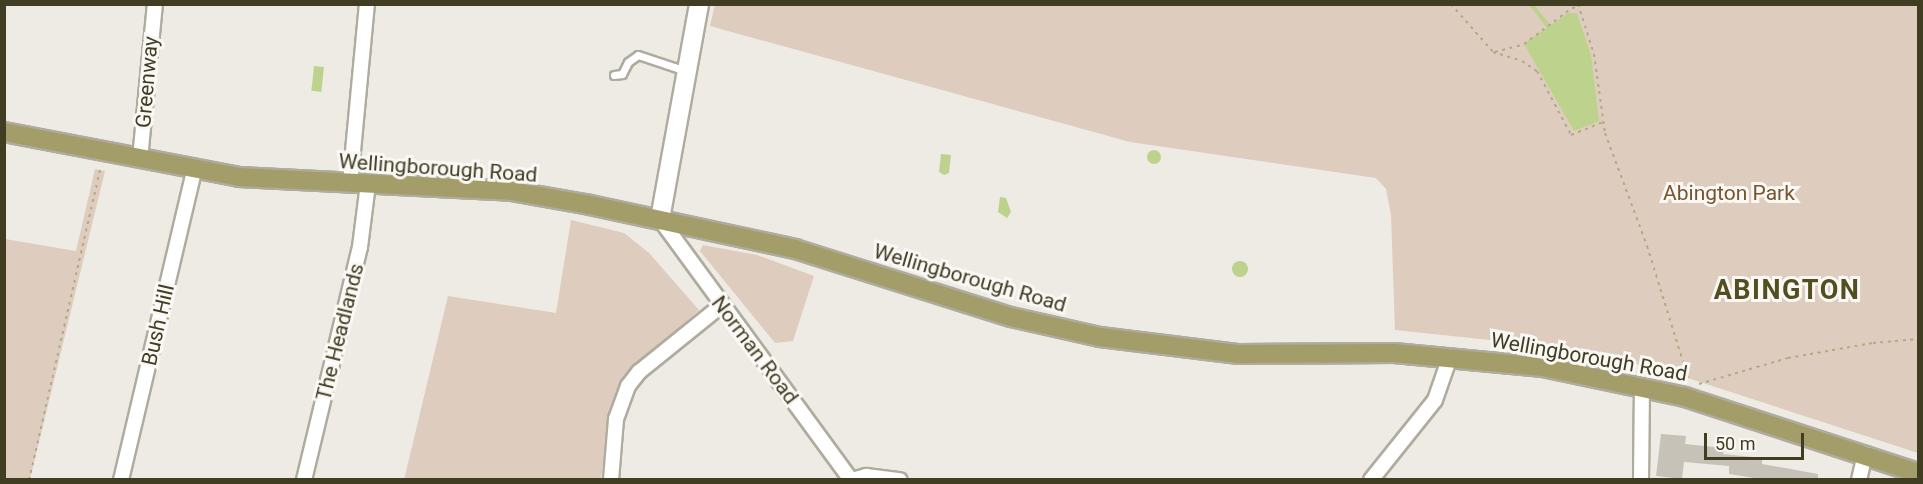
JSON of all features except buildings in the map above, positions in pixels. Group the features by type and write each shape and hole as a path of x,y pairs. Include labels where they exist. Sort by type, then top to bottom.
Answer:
{"main road":[{"name":"Wellingborough Road","path":"4,132 194,170 359,184 511,191 660,219 795,249 1011,317 1100,337 1239,354 1394,353 1543,367 1642,387 1865,454 1918,473"}],"street":[{"name":"Greenway","path":"140,159 154,4"},
{"name":"The Headlands","path":"304,480 360,247 359,184 367,4"},
{"path":"660,219 699,4"},
{"name":"Bush Hill","path":"121,480 194,170"},
{"name":"Norman Road","path":"660,219 851,480"},
{"path":"611,480 616,419 628,386 639,372 722,305"},
{"path":"1371,480 1435,400 1450,357"},
{"path":"1641,480 1642,387"},
{"path":"1859,480 1865,454"},
{"path":"851,480 866,476 900,480"}],"lane":[{"path":"614,75 622,74 628,62 638,55 686,71"}],"path":[{"path":"1451,4 1493,52 1522,61 1538,71 1571,135 1603,122"},
{"path":"1493,52 1524,44 1572,8 1578,6 1594,54 1603,122 1647,246 1688,387"},
{"path":"29,480 105,152"},
{"path":"1697,385 1788,358 1873,343 1918,339"}],"green space":[{"name":"Abington Park","path":"715,4 1918,5 1918,453 1657,368 1518,343 1395,330 1391,215 1386,189 1376,178 1130,142 710,26"},
{"path":"95,169 105,171 30,479 5,479 5,239 76,251"},
{"path":"571,220 624,233 649,253 699,310 640,363 610,422 601,479 404,480 448,296 556,313"},
{"path":"703,245 757,255 814,276 793,341 775,343 700,251"}],"shaded area":[{"path":"1568,13 1577,13 1591,55 1599,121 1574,131 1524,44"},
{"path":"314,66 324,67 321,92 311,91"},
{"path":"1151,150 1157,150 1161,157 1157,164 1151,164 1147,160 1147,154"},
{"path":"941,154 951,155 949,173 944,175 939,172"},
{"path":"1000,197 1006,198 1011,212 1007,218 998,212"},
{"path":"1240,261 1248,269 1240,277 1232,269"}],"waterway":[{"path":"1531,4 1548,26"}],"district":[{"name":"ABINGTON","path":"1787,291"}]}
